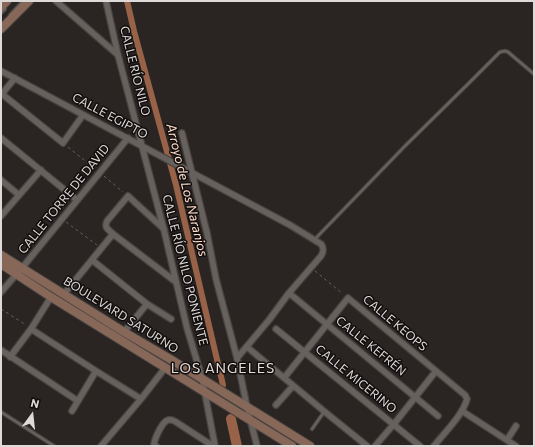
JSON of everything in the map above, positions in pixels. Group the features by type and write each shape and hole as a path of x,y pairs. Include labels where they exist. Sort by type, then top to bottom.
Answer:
{"street":[{"path":"1,29 29,1"},
{"path":"56,1 118,55"},
{"name":"CALLE RÍO NILO","path":"106,2 118,55 142,146"},
{"name":"CALLE EGIPTO","path":"1,70 314,239"},
{"path":"15,78 1,95 63,143 83,115"},
{"path":"182,134 257,446"},
{"path":"1,138 77,200"},
{"name":"CALLE TORRE DE DAVID","path":"1,292 128,138"},
{"name":"CALLE RÍO NILO PONIENTE","path":"142,146 187,328 202,378 214,446"},
{"path":"1,216 41,170"},
{"path":"1,180 19,195"},
{"path":"164,230 128,196 105,225 113,234 176,282"},
{"path":"64,294 113,234"},
{"path":"237,358 269,320 289,293 322,256 324,248 314,239"},
{"name":"BOULEVARD SATURNO","path":"1,255 51,297 292,446"},
{"path":"92,260 147,304 171,318"},
{"name":"BOULEVARD SATURNO","path":"1,264 19,271 64,294 310,446"},
{"name":"CALLE KEFRÉN","path":"289,293 438,416"},
{"path":"10,357 31,329 51,297"},
{"path":"284,378 348,298"},
{"name":"CALLE KEOPS","path":"348,298 465,395 467,399 462,411"},
{"path":"124,332 147,304"},
{"path":"31,329 141,399"},
{"name":"CALLE MICERINO","path":"276,329 420,446"},
{"path":"247,347 324,412 368,446"},
{"path":"1,350 78,401"},
{"path":"101,446 165,368"},
{"path":"72,411 96,371"},
{"path":"375,446 436,371"},
{"path":"276,405 293,386"},
{"path":"434,446 462,411 516,446"},
{"path":"156,446 154,444 155,440 161,428 167,421 173,420 214,446"},
{"path":"507,440 516,426"}],"lane":[{"path":"1,24 23,1"},
{"path":"1,12 5,4"},
{"path":"314,239 500,52 508,52 534,74"},
{"path":"1,412 54,446"},
{"path":"312,429 324,412"}],"path":[{"path":"63,143 128,196"},
{"path":"62,219 101,248"},
{"name":"CALLE KEOPS","path":"311,268 348,298"},
{"path":"1,309 31,329"}],"waterway":[{"name":"Arroyo de Los Naranjos","path":"127,1 176,185 223,385"},
{"path":"231,419 237,446"}],"district":[{"name":"LOS ANGELES","path":"223,368"}]}
